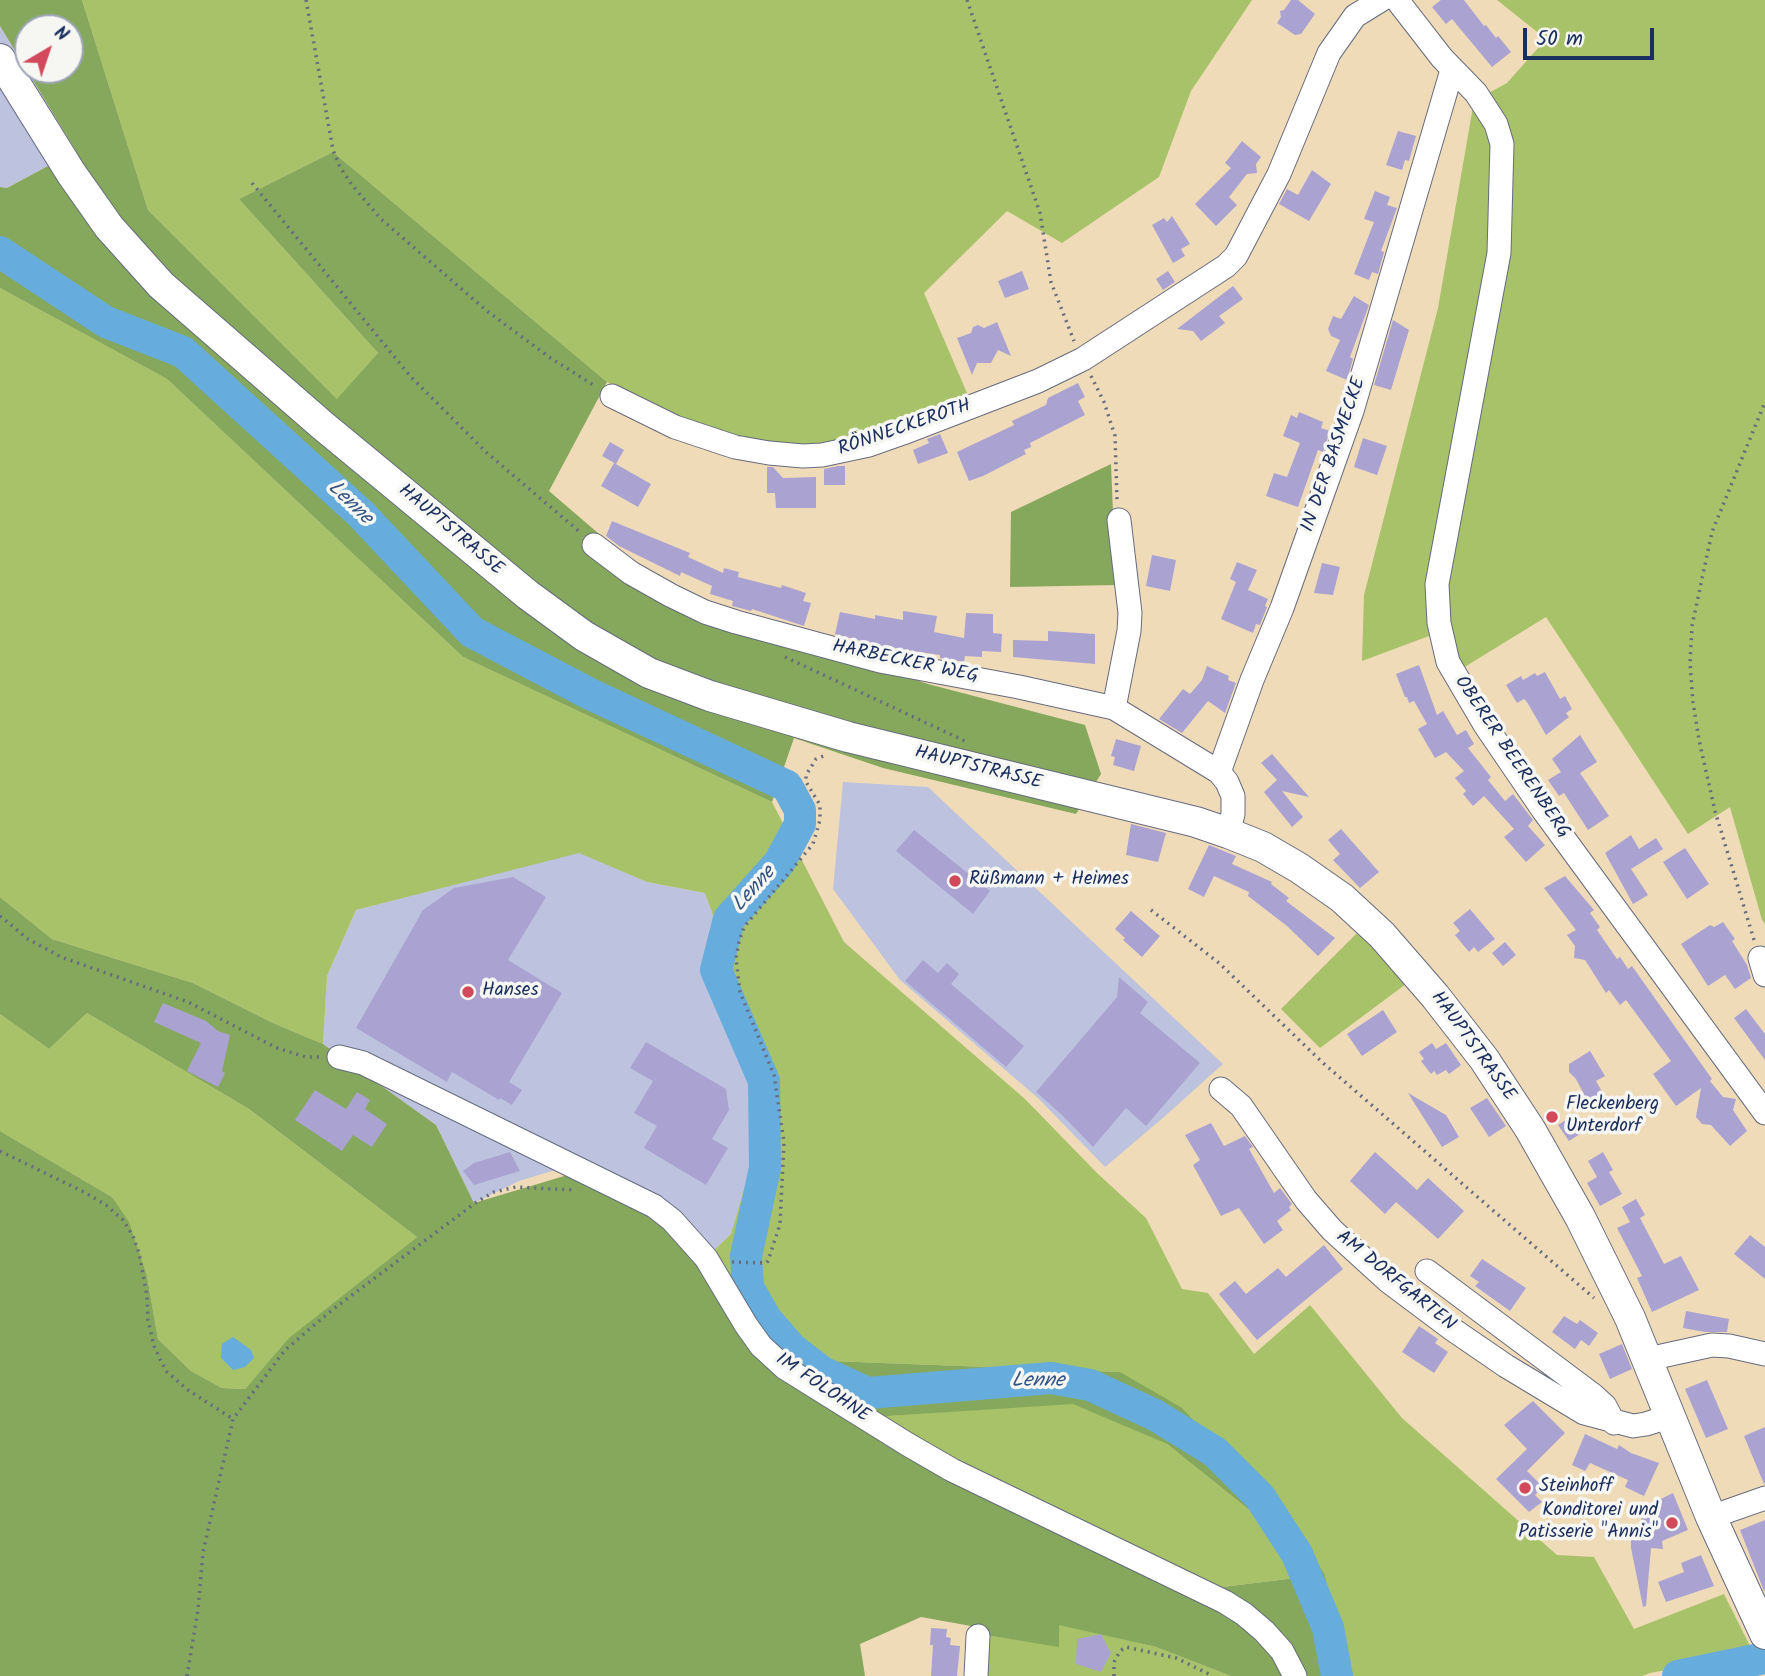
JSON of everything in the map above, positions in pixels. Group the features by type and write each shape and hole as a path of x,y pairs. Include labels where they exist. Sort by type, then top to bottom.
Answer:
{"main road":[{"name":"HAUPTSTRASSE","path":"0,59 71,173 109,227 161,285 322,425 528,595 584,636 649,673 710,696 848,737 1196,822 1228,833 1263,847 1342,898 1382,935 1435,996 1484,1059 1530,1129 1580,1217 1648,1359 1711,1517 1762,1628"}],"street":[{"name":"RÖNNECKEROTH","path":"612,396 675,427 735,447 769,453 822,455 869,445 903,433 1038,381 1083,359 1226,267 1236,256 1279,174 1329,53 1355,16 1381,0"},
{"path":"1397,0 1452,70"},
{"name":"IN DER BASMECKE","path":"1219,772 1252,680 1282,608 1352,411 1452,70"},
{"name":"OBERER BEERENBERG","path":"1452,70 1476,93 1489,112 1501,135 1502,144 1499,253 1437,584 1442,642 1448,662 1499,746 1543,810 1765,1113"},
{"path":"1114,708 1129,631 1129,603 1119,520"},
{"name":"HARBECKER WEG","path":"594,545 631,573 705,612 880,661 1114,708 1219,772"},
{"path":"1219,772 1233,796 1233,814 1228,833"},
{"name":"IM FOLOHNE","path":"339,1057 363,1063 654,1206 673,1220 706,1258 761,1346 785,1368 952,1470 1225,1602 1264,1631 1282,1651 1294,1676"},
{"name":"AM DORFGARTEN","path":"1221,1089 1241,1106 1306,1200 1356,1254 1451,1329 1584,1413 1633,1426 1671,1416"},
{"name":"AM DORFGARTEN","path":"1427,1271 1593,1395 1605,1406 1614,1423"},
{"path":"1648,1359 1712,1345 1765,1354"},
{"path":"1711,1517 1765,1498"},
{"path":"976,1676 978,1636"}],"path":[{"path":"306,0 333,150 340,167 381,219 487,311 549,357 612,396"},
{"path":"967,0 1040,213 1051,282 1065,322 1104,402 1115,436 1119,520"},
{"path":"253,183 411,377 487,453 594,545"},
{"path":"1763,964 1714,811 1699,740 1690,663 1692,626 1712,532 1765,402"},
{"path":"776,653 961,738"},
{"path":"720,1262 766,1264 780,1224 784,1142 774,1074 740,992 736,958 744,927 813,844 820,820 820,805 806,782 806,775 816,759 830,754"},
{"path":"1151,910 1219,963 1322,1062 1583,1291 1600,1301 1597,1294"},
{"path":"0,916 28,939 61,957 188,1002 277,1048 306,1057 339,1057"},
{"path":"0,1151 86,1193 123,1220 139,1253 147,1296 148,1320 160,1359 167,1372 188,1390 233,1419"},
{"path":"187,1676 198,1610 203,1552 233,1419 285,1350 332,1310 478,1201 494,1192 538,1186 580,1190"},
{"path":"1114,1676 1114,1662 1120,1651 1126,1647 1177,1658 1211,1675"}],"shaded area":[{"path":"0,26 14,49 14,84 35,84 76,151 7,188 0,187"},
{"path":"843,782 928,787 1223,1064 1105,1167 1038,1098 900,980 833,889"},
{"path":"579,852 647,882 705,893 774,1086 731,1234 706,1258 582,1162 519,1181 474,1203 436,1125 323,1044 327,976 356,910"}],"green space":[{"path":"0,0 82,0 148,210 337,399 378,353 239,199 333,152 607,382 549,491 626,557 705,612 928,684 1085,725 1101,774 1076,814 883,768 794,738 772,802 463,657 167,379 0,288 0,187 7,188 76,151 35,84 84,84 84,14 14,14 14,49 0,26"},
{"path":"82,0 1252,0 1191,91 1159,177 1062,243 1007,211 924,293 967,393 899,428 805,454 675,422 607,382 333,152 239,199 378,353 338,400 148,210"},
{"path":"1497,0 1765,0 1765,924 1730,807 1688,834 1546,617 1458,671 1437,633 1362,661 1364,595 1438,308 1474,101 1507,83 1546,39"},
{"path":"0,288 167,379 463,657 772,802 844,942 1025,1099 1097,1173 1146,1218 1182,1289 1208,1293 1254,1354 1310,1305 1402,1418 1557,1555 1594,1557 1634,1629 1724,1594 1754,1654 1642,1676 1346,1676 1325,1575 1294,1551 1296,1578 1198,1590 872,1417 1073,1403 1167,1444 1278,1533 1120,1372 829,1361 745,1306 706,1258 731,1234 774,1086 705,893 647,882 579,853 356,910 327,976 323,1044 273,1023 193,983 52,939 0,897"},
{"path":"1111,464 1116,585 1010,587 1011,512"},
{"path":"0,897 52,939 193,983 273,1023 323,1044 436,1125 474,1203 581,1171 657,1212 745,1306 829,1361 1120,1372 1182,1408 1288,1522 1278,1533 1167,1444 1073,1404 873,1417 1198,1590 1296,1578 1294,1550 1305,1543 1325,1575 1346,1676 1231,1676 1156,1647 1059,1625 1059,1647 986,1635 971,1626 921,1617 860,1644 865,1676 0,1676 0,1131 112,1197 129,1222 147,1276 158,1339 191,1371 222,1388 245,1389 289,1338 417,1237 249,1109 87,1013 49,1049 0,1014"},
{"path":"1358,932 1406,984 1320,1048 1281,1009"},
{"path":"87,1013 249,1109 417,1237 290,1338 245,1389 222,1388 191,1371 158,1339 147,1276 112,1197 0,1131 0,1014 49,1049"},
{"path":"1058,1624 1156,1647 1231,1676 983,1676 986,1635 1059,1646"}],"water":[{"path":"233,1337 251,1350 254,1358 245,1367 233,1370 221,1358 222,1344"}],"building":[{"path":"1291,0 1298,0 1315,14 1301,34 1295,35 1277,23 1281,17 1280,11 1284,10"},
{"path":"1441,0 1464,0 1484,26 1486,25 1496,38 1498,36 1511,52 1492,67 1452,19 1446,24 1432,7"},
{"path":"1398,131 1416,136 1409,161 1405,160 1402,170 1386,165"},
{"path":"1242,141 1261,157 1256,164 1257,173 1247,174 1229,197 1237,205 1216,226 1195,204 1231,168 1225,163"},
{"path":"1312,170 1331,184 1309,221 1279,204 1287,189 1298,195"},
{"path":"1375,191 1390,197 1387,205 1397,208 1381,251 1384,252 1378,274 1372,272 1369,280 1354,274 1374,222 1364,219"},
{"path":"1172,216 1190,244 1181,249 1185,256 1173,263 1152,225 1164,218 1167,222"},
{"path":"1022,271 1029,289 1005,298 998,281"},
{"path":"1168,271 1175,282 1163,290 1156,279"},
{"path":"1233,286 1243,299 1219,316 1225,323 1201,341 1193,331 1177,329"},
{"path":"1354,296 1369,305 1350,357 1353,359 1347,380 1326,371 1340,340 1331,336 1328,329 1333,316 1341,319"},
{"path":"1393,320 1409,330 1391,390 1374,385"},
{"path":"997,322 1011,356 998,350 991,363 977,363 972,375 957,338 971,333 973,327 978,325 984,328"},
{"path":"1078,383 1085,397 1078,401 1085,415 1030,443 1031,447 1024,450 1026,454 969,481 957,452 1014,425 1012,421 1046,405 1048,398"},
{"path":"1299,412 1323,422 1321,428 1330,431 1323,452 1318,450 1298,507 1266,496 1274,473 1287,477 1300,443 1283,436 1291,415 1297,418"},
{"path":"940,434 948,453 918,464 913,450 929,443 927,439"},
{"path":"1363,438 1387,446 1377,475 1354,467"},
{"path":"610,442 624,450 616,464 602,456"},
{"path":"614,463 651,484 638,507 601,486"},
{"path":"845,466 845,485 824,485 824,469"},
{"path":"767,467 773,467 783,478 816,477 816,508 776,508 775,493 767,493"},
{"path":"612,521 690,553 688,557 723,573 724,568 739,572 738,577 781,588 782,585 806,593 803,601 811,603 804,626 752,609 751,611 732,606 733,601 710,594 712,586 681,572 680,576 619,546 606,536"},
{"path":"1152,555 1176,560 1170,591 1146,586"},
{"path":"1237,562 1257,570 1248,590 1268,599 1260,625 1256,624 1253,633 1221,619 1236,582 1230,579"},
{"path":"1322,563 1340,567 1333,595 1314,593"},
{"path":"903,611 937,616 934,632 964,638 966,613 993,614 993,633 1002,634 1001,652 982,651 982,657 965,656 964,662 940,658 940,655 880,646 835,634 840,612 875,619 875,615 903,620"},
{"path":"1048,631 1095,634 1095,664 1013,657 1013,640 1048,641"},
{"path":"1419,665 1437,715 1443,711 1457,735 1466,730 1474,744 1468,748 1491,777 1488,780 1505,801 1513,794 1533,820 1528,826 1545,845 1526,862 1504,837 1514,829 1484,796 1473,806 1463,794 1466,791 1455,778 1464,771 1446,752 1435,758 1418,729 1427,724 1414,701 1409,703 1405,697 1396,674"},
{"path":"1207,666 1229,676 1228,680 1236,683 1225,713 1208,701 1182,733 1159,719 1183,689 1190,694 1202,680"},
{"path":"1545,672 1560,699 1565,696 1572,709 1566,713 1569,717 1546,735 1527,702 1524,699 1517,703 1506,685 1521,676 1523,680 1535,673 1537,676"},
{"path":"1580,735 1597,762 1580,773 1609,816 1588,830 1564,793 1559,796 1548,780 1561,772 1552,759"},
{"path":"1116,739 1141,746 1134,771 1113,765 1115,757 1111,756"},
{"path":"1272,754 1309,797 1282,791 1303,817 1292,827 1264,792 1277,780 1261,763"},
{"path":"1131,824 1166,833 1158,862 1126,855"},
{"path":"1341,829 1379,872 1360,888 1333,860 1340,854 1328,840"},
{"name":"Rüßmann + Heimes","path":"914,830 990,891 973,914 896,851"},
{"path":"1631,835 1639,849 1656,838 1663,849 1631,869 1648,895 1633,904 1605,853"},
{"path":"1209,845 1236,856 1232,864 1272,882 1271,884 1289,898 1286,901 1335,938 1318,956 1287,926 1248,896 1249,892 1214,876 1204,897 1188,889"},
{"path":"1685,848 1709,884 1687,899 1663,862"},
{"path":"1565,876 1594,910 1590,913 1600,927 1597,930 1617,959 1620,957 1628,969 1632,966 1712,1079 1710,1081 1723,1097 1736,1099 1733,1110 1747,1131 1730,1146 1711,1125 1702,1124 1696,1117 1701,1088 1676,1106 1653,1074 1671,1061 1626,1000 1620,1005 1609,990 1606,993 1585,960 1574,958 1575,946 1567,935 1576,930 1544,888"},
{"name":"Hanses","path":"513,877 546,897 508,960 562,993 509,1082 522,1090 512,1105 452,1072 447,1082 356,1028 423,910 454,888"},
{"path":"1470,909 1495,939 1478,952 1474,947 1469,952 1455,935 1460,931 1453,923"},
{"path":"1131,911 1160,936 1142,957 1115,929"},
{"path":"1723,922 1735,939 1732,941 1747,965 1751,978 1735,989 1725,975 1708,986 1681,944 1710,925 1714,927"},
{"path":"1505,942 1516,955 1503,966 1492,953"},
{"path":"923,960 938,973 947,963 959,974 951,984 1024,1046 1006,1067 905,981"},
{"path":"1119,977 1148,1002 1140,1013 1200,1063 1146,1126 1126,1108 1093,1147 1036,1092 1117,997"},
{"path":"163,1003 206,1021 218,1031 230,1035 222,1071 225,1073 218,1087 187,1071 201,1043 154,1022"},
{"path":"1746,1009 1765,1034 1765,1060 1734,1018"},
{"path":"1383,1010 1397,1032 1362,1056 1347,1034"},
{"path":"646,1042 726,1089 729,1110 712,1139 728,1148 706,1185 644,1148 657,1126 634,1113 653,1081 630,1068"},
{"path":"1432,1043 1436,1049 1446,1043 1461,1065 1449,1074 1446,1070 1437,1075 1434,1071 1431,1074 1421,1061 1424,1059 1419,1052"},
{"path":"1590,1051 1605,1076 1596,1081 1608,1102 1593,1111 1576,1079 1569,1072 1569,1064"},
{"path":"315,1090 346,1109 357,1092 370,1100 365,1109 387,1124 372,1147 353,1135 342,1151 295,1120"},
{"path":"1408,1093 1446,1115 1459,1137 1442,1147"},
{"path":"1487,1098 1506,1126 1489,1137 1470,1108"},
{"path":"1572,1116 1580,1128 1580,1134 1569,1141 1558,1125"},
{"path":"1211,1123 1224,1146 1245,1136 1253,1147 1249,1149 1274,1193 1280,1188 1292,1204 1289,1207 1291,1210 1277,1221 1283,1230 1264,1244 1239,1208 1221,1216 1193,1165 1200,1160 1185,1135"},
{"path":"510,1152 520,1171 474,1185 463,1171 474,1163"},
{"path":"1375,1152 1417,1190 1428,1178 1464,1211 1438,1239 1396,1202 1385,1214 1350,1181"},
{"path":"1603,1152 1613,1170 1609,1172 1622,1194 1600,1206 1587,1183 1597,1177 1588,1161"},
{"path":"1636,1199 1645,1215 1640,1218 1664,1264 1681,1256 1699,1290 1652,1312 1637,1278 1642,1276 1617,1228 1630,1222 1622,1207"},
{"path":"1750,1235 1765,1247 1765,1279 1734,1254"},
{"path":"1324,1245 1343,1269 1257,1340 1219,1294 1235,1281 1246,1294 1278,1268 1286,1277"},
{"path":"1482,1259 1526,1288 1510,1311 1475,1286 1479,1282 1470,1276"},
{"path":"1686,1311 1729,1319 1727,1332 1683,1328"},
{"path":"1564,1316 1577,1324 1580,1320 1598,1333 1589,1346 1581,1340 1575,1349 1552,1332"},
{"path":"1419,1326 1438,1339 1435,1343 1448,1352 1434,1373 1402,1352"},
{"path":"1622,1344 1632,1369 1610,1379 1599,1354"},
{"path":"1707,1380 1728,1429 1706,1438 1685,1389"},
{"path":"1533,1401 1565,1433 1527,1471 1543,1487 1535,1495 1542,1502 1529,1512 1496,1479 1527,1449 1504,1425"},
{"path":"1765,1427 1765,1484 1764,1484 1744,1436"},
{"path":"1585,1434 1617,1449 1619,1445 1631,1453 1659,1463 1644,1496 1625,1487 1628,1480 1590,1463 1585,1471 1572,1465"},
{"path":"1673,1493 1688,1530 1662,1541 1663,1549 1651,1548 1646,1606 1643,1607 1631,1548 1631,1539 1644,1514 1638,1510"},
{"path":"1765,1520 1765,1591 1764,1591 1740,1530"},
{"path":"1701,1555 1714,1586 1666,1602 1658,1582 1684,1572 1681,1563"},
{"path":"931,1628 947,1629 946,1637 951,1638 950,1645 960,1646 957,1676 931,1676"},
{"path":"1101,1634 1111,1653 1101,1672 1076,1664 1077,1639"}],"waterway":[{"name":"Lenne","path":"0,252 106,322 183,352 361,514 472,632 590,694 787,786 800,810 800,824 779,863 729,919 716,970 764,1081 765,1168 746,1256 748,1287 766,1319 792,1349 822,1372 868,1393 1051,1378 1090,1385 1155,1415 1215,1452 1260,1497 1297,1554 1328,1628 1337,1676"},
{"name":"Lenne","path":"1678,1676 1765,1658"}],"place":[{"name":"Rüßmann + Heimes","path":"955,881"},
{"name":"Hanses","path":"468,992"},
{"name":"Fleckenberg Unterdorf","path":"1552,1117"},
{"name":"Steinhoff","path":"1525,1488"},
{"name":"Konditorei und Patisserie \"Annis\"","path":"1672,1523"}]}
